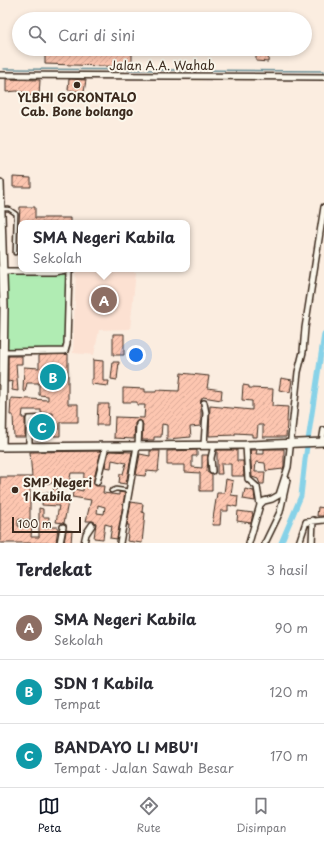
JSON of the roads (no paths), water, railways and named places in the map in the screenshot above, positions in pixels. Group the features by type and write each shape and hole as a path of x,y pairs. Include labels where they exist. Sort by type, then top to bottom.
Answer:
{"main road":[{"path":"0,183 4,352 1,447 246,445 322,442"}],"street":[{"name":"Jalan A.A. Wahab","path":"0,75 324,77"},
{"path":"265,543 280,512 287,484 298,372 304,352 305,328 324,208"},
{"path":"3,272 18,272"},
{"path":"4,352 63,352 66,349 68,334 70,272"},
{"path":"204,403 206,413 204,445"},
{"path":"29,447 29,419 49,418"},
{"path":"120,543 130,491 139,424"},
{"path":"322,442 324,430"},
{"path":"212,471 211,458 214,445"},
{"path":"246,445 247,478 257,487 260,505 249,543"},
{"path":"97,482 106,446"},
{"path":"260,505 264,501 279,495 287,473"},
{"path":"299,543 305,523 313,520 324,520"},
{"path":"312,543 313,520"},
{"path":"84,543 86,534 92,525"},
{"path":"60,543 63,527"}],"lane":[{"path":"0,209 9,209 16,214 15,253"},
{"path":"68,334 75,335"},
{"path":"111,491 116,489 130,491"}],"waterway":[{"path":"4,69 324,71"},
{"path":"281,543 301,496 324,334"}],"place":[{"name":"YLBHI GORONTALO Cab. Bone bolango","path":"77,85"},
{"name":"SMA Negeri Kabila","path":"104,300"},
{"name":"SDN 1 Kabila","path":"53,377"},
{"name":"BANDAYO LI MBU'I","path":"42,427"},
{"name":"SMP Negeri 1 Kabila","path":"15,490"}]}
